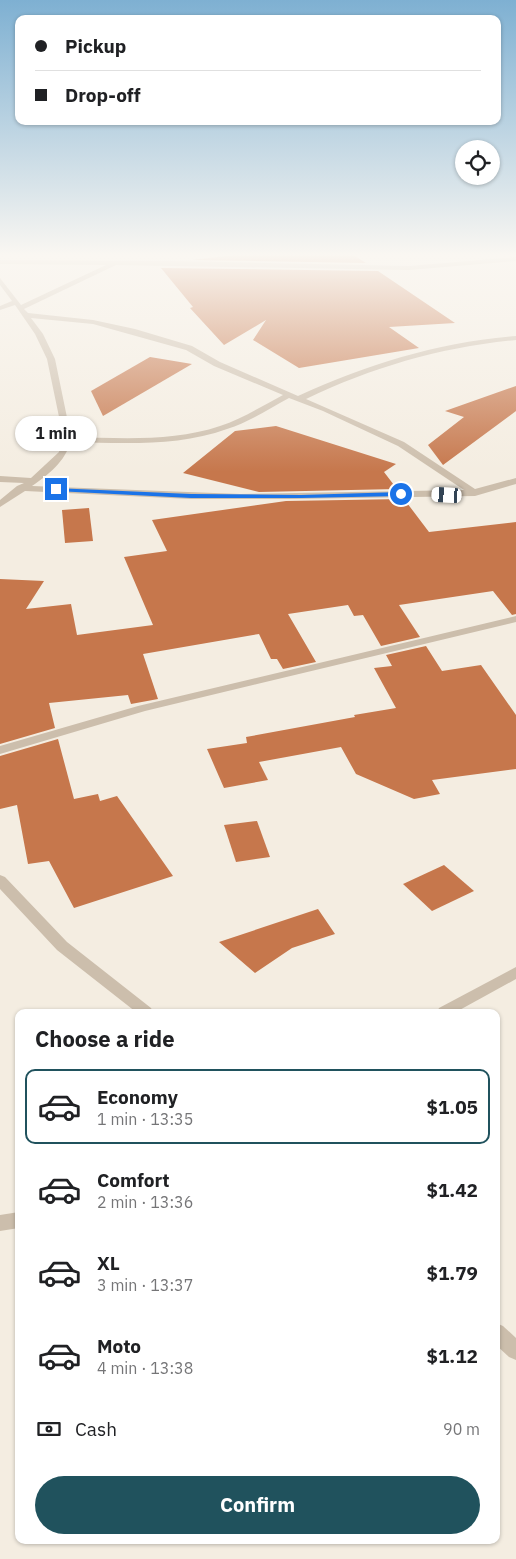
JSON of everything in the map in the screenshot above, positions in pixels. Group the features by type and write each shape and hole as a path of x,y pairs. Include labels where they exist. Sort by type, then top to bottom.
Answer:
{"street":[{"path":"0,504 20,488 40,476 63,454 66,439 62,402 52,359 34,327"},
{"path":"112,327 189,348 217,364 326,409 401,444 475,493"},
{"path":"298,399 331,383 407,356 474,341 516,338"},
{"path":"66,439 122,440 200,433 223,428 289,395"},
{"path":"0,478 31,481"},
{"path":"20,488 191,496 414,493 447,495 475,493 516,481"},
{"path":"506,485 516,492"},
{"path":"0,750 142,708 516,619"},
{"path":"0,880 62,946 142,1009"},
{"path":"449,1009 516,972"},
{"path":"0,1223 15,1221"}],"building":[{"path":"207,327 255,327 224,345"},
{"path":"262,327 393,327 389,327 419,348 299,368 253,340"},
{"path":"150,357 192,364 103,416 91,391"},
{"path":"516,386 516,411 443,465 428,445 464,417 445,411"},
{"path":"276,426 396,464 384,472 397,489 259,492 183,473 235,431"},
{"path":"404,499 429,532 516,522 516,614 512,615 493,591 399,605 420,637 381,646 363,615 354,616 348,605 288,614 316,662 283,669 277,659 271,659 259,634 143,654 158,699 131,704 128,695 49,703 55,728 0,744 0,579 44,581 26,609 71,604 77,635 153,625 124,557 167,551 152,520 286,501"},
{"path":"89,508 93,541 65,543 62,510"},
{"path":"426,646 442,671 481,665 516,715 516,769 432,780 440,794 414,799 356,774 341,747 259,762 268,780 224,788 207,749 247,743 246,737 396,708 374,668 392,666 386,655"},
{"path":"58,739 74,799 98,794 100,801 117,796 173,876 74,908 49,861 28,864 17,805 0,809 0,756"},
{"path":"257,821 270,857 236,862 224,825"},
{"path":"444,865 474,891 432,911 403,884"},
{"path":"318,909 335,934 292,948 255,973 219,942"}],"route":[{"path":"56,489 191,496 401,494"}]}
